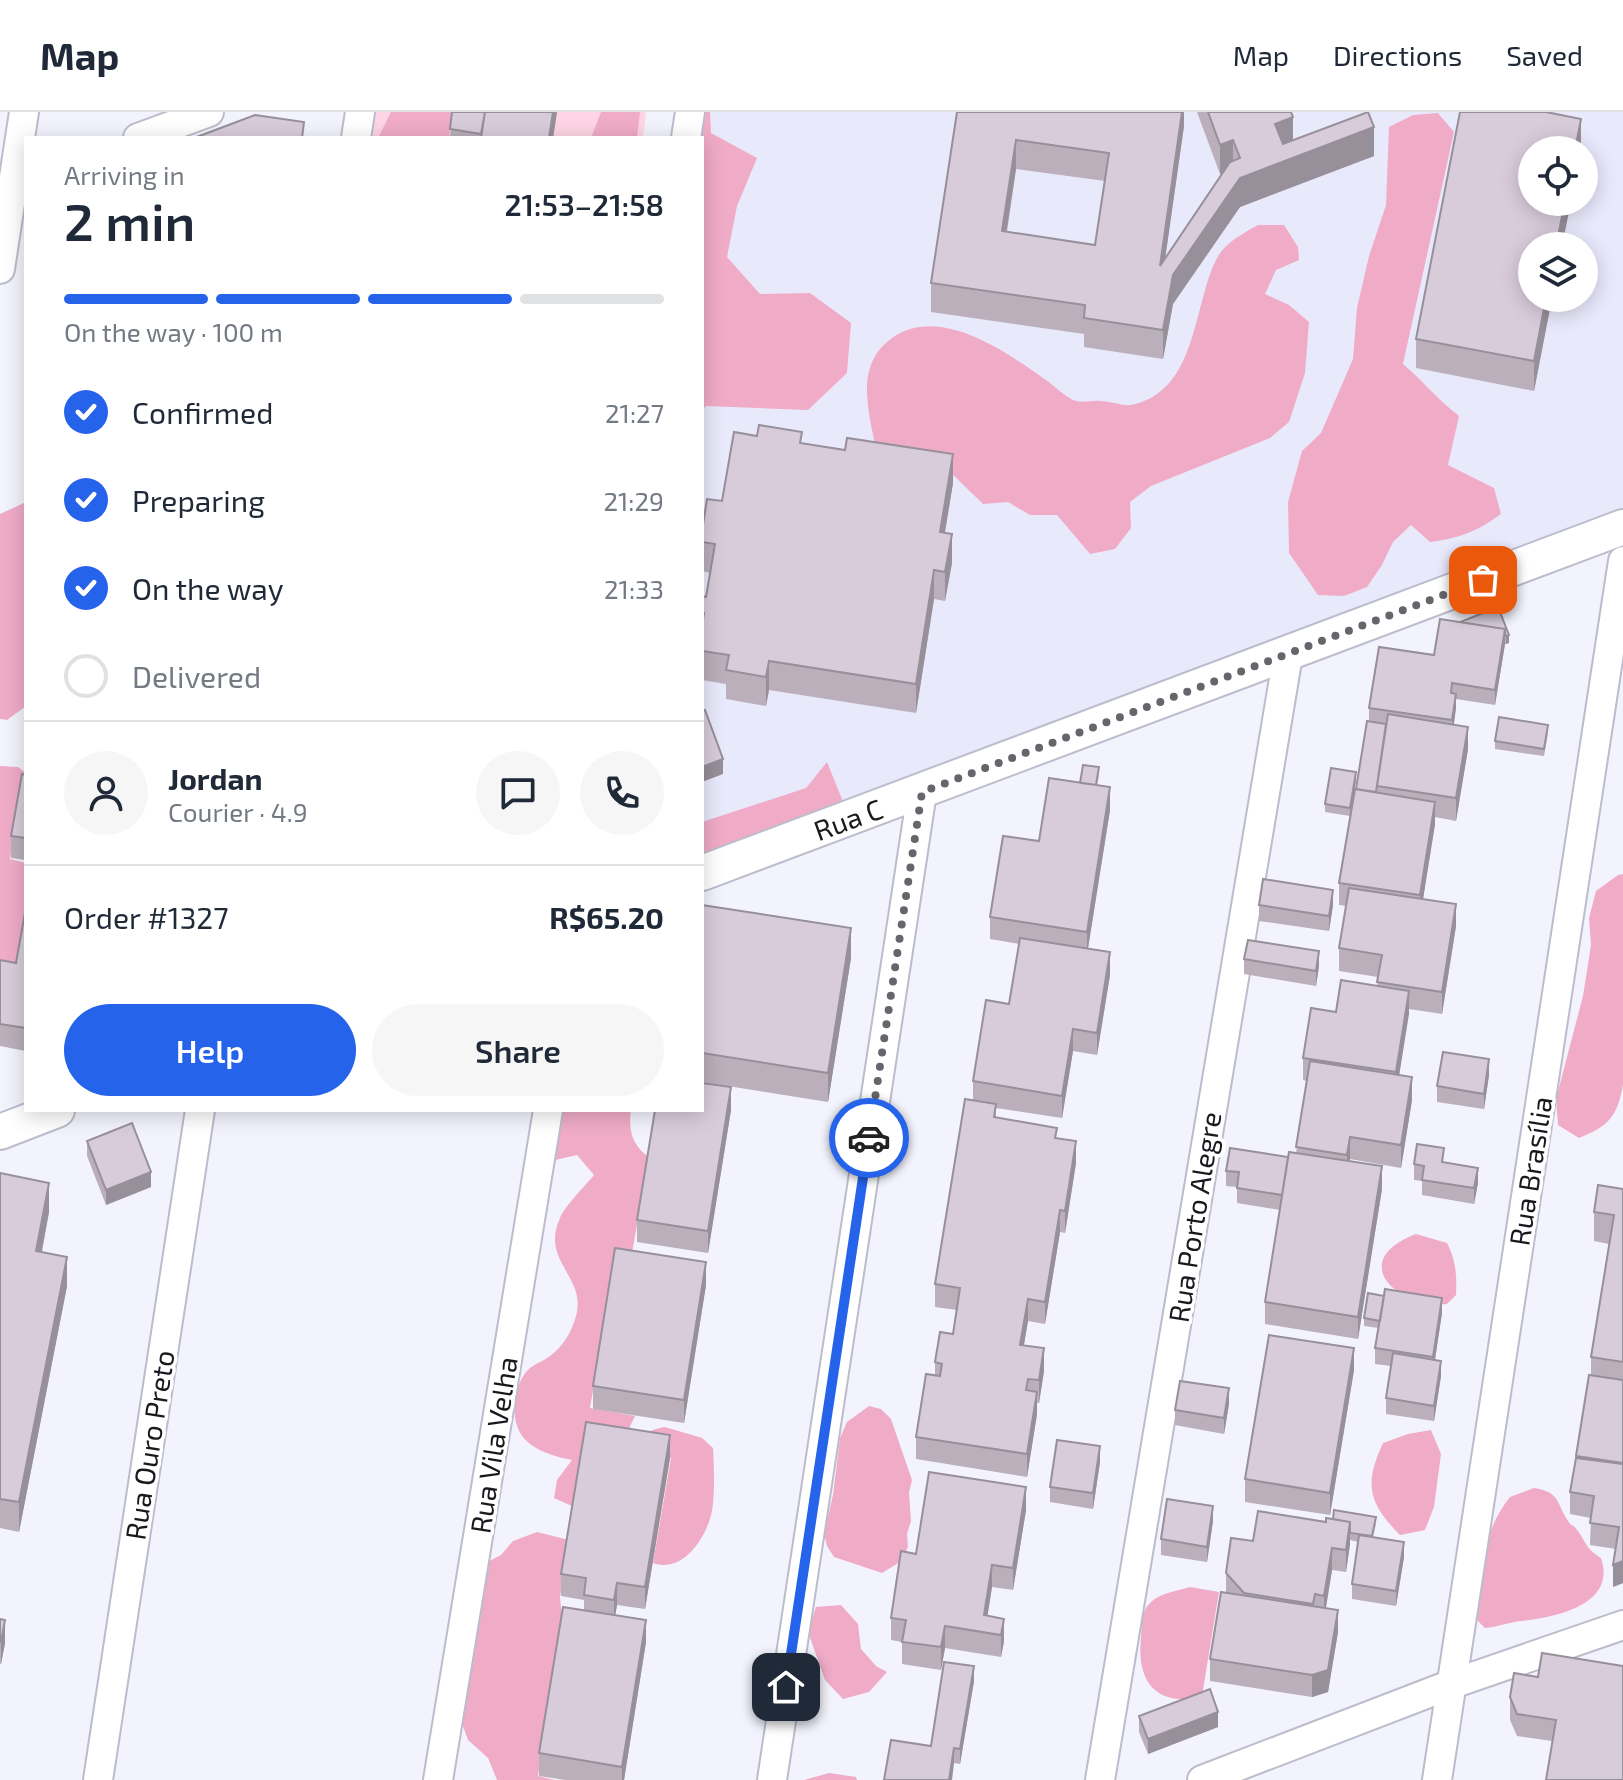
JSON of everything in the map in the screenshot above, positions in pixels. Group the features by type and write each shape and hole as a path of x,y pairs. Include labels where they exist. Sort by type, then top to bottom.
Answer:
{"street":[{"path":"0,269 24,112"},
{"path":"143,136 209,112"},
{"path":"356,136 360,112"},
{"path":"686,136 690,112"},
{"name":"Rua C","path":"704,872 1623,527"},
{"name":"Rua Brasília","path":"1437,1780 1623,561"},
{"name":"Rua Porto Alegre","path":"1100,1780 1288,655"},
{"path":"772,1780 922,792"},
{"path":"0,1132 52,1112"},
{"name":"Rua Ouro Preto","path":"98,1780 200,1112"},
{"name":"Rua Vila Velha","path":"438,1780 548,1112"},
{"path":"1202,1780 1452,1684 1623,1625"}],"shaded area":[{"path":"371,112 646,112 643,136 368,136"},
{"path":"391,112 452,112 449,136 379,136"},
{"path":"601,112 640,112 637,136 592,136"},
{"path":"700,112 710,112 711,133 757,158 737,206 727,257 760,294 810,293 851,323 847,373 808,410 704,408 704,136 698,136"},
{"path":"705,112 1623,112 1623,513 704,859 702,136"},
{"path":"1438,113 1454,132 1403,364 1459,416 1448,465 1494,488 1501,514 1467,533 1430,542 1411,525 1393,542 1367,587 1344,596 1318,595 1289,553 1288,502 1302,451 1321,433 1353,359 1357,308 1369,256 1386,205 1389,127 1413,115"},
{"path":"1258,225 1284,225 1298,247 1299,260 1276,270 1265,294 1289,305 1309,322 1305,373 1289,422 1270,438 1151,486 1130,502 1131,528 1115,549 1090,554 1057,515 1030,515 1008,502 983,504 946,468 875,445 867,387 873,361 892,338 911,329 931,326 972,336 1012,357 1076,401 1131,405 1152,397 1168,385 1187,353 1209,276 1219,254"},
{"path":"24,503 24,707 7,720 0,719 0,514"},
{"path":"827,762 846,809 704,858 704,821 806,788"},
{"path":"0,766 18,767 24,772 24,793 21,793 10,859 24,862 24,922 15,984 0,981"},
{"path":"1623,874 1623,1085 1618,1105 1610,1119 1579,1138 1558,1125 1556,1099 1583,996 1591,945 1589,918 1596,891"},
{"path":"550,1112 631,1112 632,1136 649,1157 629,1270 614,1269 590,1408 635,1416 619,1449 574,1507 554,1498 557,1480 572,1460 549,1454 530,1444 518,1427 515,1416 516,1394 523,1376 559,1348 574,1322 578,1302 559,1258 555,1233 562,1213 594,1175 577,1155 551,1161"},
{"path":"1416,1234 1447,1243 1455,1268 1456,1295 1447,1304 1411,1298 1386,1280 1382,1269 1384,1256 1395,1245"},
{"path":"869,1406 881,1409 891,1419 912,1480 908,1547 900,1562 882,1573 834,1557 824,1534 833,1495 840,1438 847,1422"},
{"path":"665,1427 702,1438 713,1448 714,1496 709,1521 699,1542 684,1558 664,1565 653,1563 671,1458 635,1452 646,1434"},
{"path":"1431,1430 1441,1454 1434,1507 1425,1530 1400,1535 1376,1503 1372,1492 1373,1470 1383,1443"},
{"path":"1534,1488 1553,1495 1569,1523 1601,1558 1604,1574 1600,1587 1592,1598 1566,1612 1485,1628 1476,1619 1480,1571 1487,1540 1510,1497"},
{"path":"537,1532 569,1540 560,1597 563,1627 538,1776 555,1780 497,1780 488,1758 468,1740 459,1715 478,1567 501,1555 513,1541"},
{"path":"1190,1587 1219,1592 1202,1696 1178,1699 1157,1692 1146,1678 1140,1648 1142,1624 1147,1606 1154,1600"},
{"path":"841,1605 858,1624 861,1649 876,1666 887,1672 869,1692 843,1699 825,1680 808,1632 816,1607"},
{"path":"829,1773 856,1777 857,1780 804,1780"}],"building":[{"path":"452,112 485,112 481,134 450,129"},
{"path":"485,112 553,112 549,136 481,136"},
{"path":"957,112 1182,112 1160,266 1230,162 1240,158 1233,140 1220,145 1208,112 1291,112 1293,117 1275,124 1283,144 1368,112 1374,127 1240,178 1173,275 1163,330 1084,318 1085,305 931,283","holes":["1016,140 1109,153 1095,245 1002,231"]},
{"path":"1460,112 1546,112 1581,119 1578,136 1518,136 1518,216 1562,216 1559,232 1518,232 1518,312 1543,312 1534,361 1416,339"},
{"path":"255,115 304,122 302,136 199,136"},
{"path":"759,425 802,432 800,443 845,450 847,438 953,454 940,532 952,534 945,572 934,570 916,684 769,661 766,677 726,670 729,655 704,651 704,596 715,544 704,542 707,499 722,501 734,432 757,436"},
{"path":"1498,607 1509,635 1505,636 1505,629 1460,622"},
{"path":"1440,619 1505,629 1495,690 1452,683 1451,693 1456,694 1452,720 1369,708 1379,647 1434,655"},
{"path":"704,710 723,759 704,766"},
{"path":"1388,714 1468,727 1456,798 1377,786"},
{"path":"1499,717 1548,725 1544,749 1495,741"},
{"path":"1367,721 1386,724 1376,792 1356,789"},
{"path":"1083,765 1099,767 1096,785 1080,783"},
{"path":"1331,768 1356,772 1350,808 1325,804"},
{"path":"22,774 24,838 11,836"},
{"path":"1049,778 1110,787 1087,932 990,917 1003,836 1039,841"},
{"path":"1355,789 1435,802 1420,895 1339,883"},
{"path":"1263,879 1333,890 1329,916 1259,905"},
{"path":"1349,888 1456,904 1442,992 1377,982 1382,955 1339,948"},
{"path":"704,905 851,928 828,1073 704,1053"},
{"path":"24,918 24,1028 0,1024 0,960 16,963"},
{"path":"1020,938 1110,952 1097,1033 1073,1029 1062,1096 973,1081 986,1000 1009,1004"},
{"path":"1248,940 1319,951 1316,971 1244,959"},
{"path":"1341,980 1409,991 1396,1072 1303,1058 1311,1008 1336,1012"},
{"path":"1443,1052 1489,1059 1484,1094 1437,1086"},
{"path":"1310,1061 1412,1077 1401,1145 1350,1137 1347,1155 1296,1147"},
{"path":"704,1083 731,1087 708,1231 637,1220 655,1112 704,1112"},
{"path":"965,1099 996,1104 994,1117 1057,1128 1055,1138 1076,1141 1065,1211 1060,1210 1045,1302 1028,1299 1020,1345 1044,1348 1039,1380 1028,1379 1026,1390 1037,1392 1027,1454 916,1437 926,1374 940,1376 942,1364 935,1362 940,1332 953,1334 960,1288 935,1284"},
{"path":"132,1123 151,1172 106,1190 87,1141"},
{"path":"1417,1144 1444,1148 1442,1162 1478,1168 1474,1188 1422,1180 1424,1166 1414,1164"},
{"path":"1230,1148 1288,1157 1282,1195 1237,1188 1239,1172 1226,1171"},
{"path":"1289,1152 1382,1166 1358,1317 1265,1302"},
{"path":"0,1173 49,1183 36,1251 67,1257 19,1502 0,1499"},
{"path":"1598,1185 1623,1189 1623,1362 1591,1357 1614,1215 1594,1212"},
{"path":"615,1248 706,1262 684,1400 593,1386"},
{"path":"1385,1289 1442,1298 1433,1357 1375,1348"},
{"path":"1368,1293 1384,1296 1380,1321 1364,1318"},
{"path":"1269,1335 1354,1348 1330,1493 1245,1479"},
{"path":"1393,1353 1441,1361 1434,1406 1386,1398"},
{"path":"1589,1375 1623,1380 1623,1463 1576,1456"},
{"path":"1180,1381 1229,1388 1224,1418 1175,1410"},
{"path":"586,1422 670,1435 645,1587 617,1583 614,1600 584,1595 586,1578 561,1574"},
{"path":"1057,1440 1100,1446 1093,1493 1050,1487"},
{"path":"1576,1458 1623,1464 1623,1561 1613,1565 1619,1527 1590,1523 1594,1496 1570,1492"},
{"path":"929,1472 1026,1487 1013,1568 992,1565 984,1615 1004,1619 1001,1635 945,1626 941,1647 902,1642 906,1620 891,1618 901,1551 916,1554"},
{"path":"1167,1499 1213,1506 1207,1547 1161,1539"},
{"path":"1334,1510 1376,1517 1372,1536 1350,1533 1350,1522 1333,1519"},
{"path":"1258,1511 1326,1522 1326,1518 1350,1522 1346,1550 1332,1548 1324,1596 1315,1594 1313,1604 1244,1593 1226,1573 1231,1538 1253,1541"},
{"path":"1359,1535 1404,1542 1396,1591 1352,1584"},
{"path":"1221,1592 1338,1610 1328,1670 1312,1675 1210,1659"},
{"path":"563,1607 646,1620 622,1767 539,1753"},
{"path":"0,1619 5,1620 1,1642 0,1642"},
{"path":"1542,1653 1623,1666 1623,1780 1546,1780 1556,1720 1517,1714 1510,1697 1514,1673 1538,1677"},
{"path":"944,1662 974,1666 960,1749 954,1748 949,1780 884,1780 891,1740 931,1746"},
{"path":"1210,1689 1218,1712 1148,1739 1139,1716"}],"way so far":[{"path":"869,1138 922,792 1483,580"}],"route":[{"path":"786,1687 869,1138"}]}
